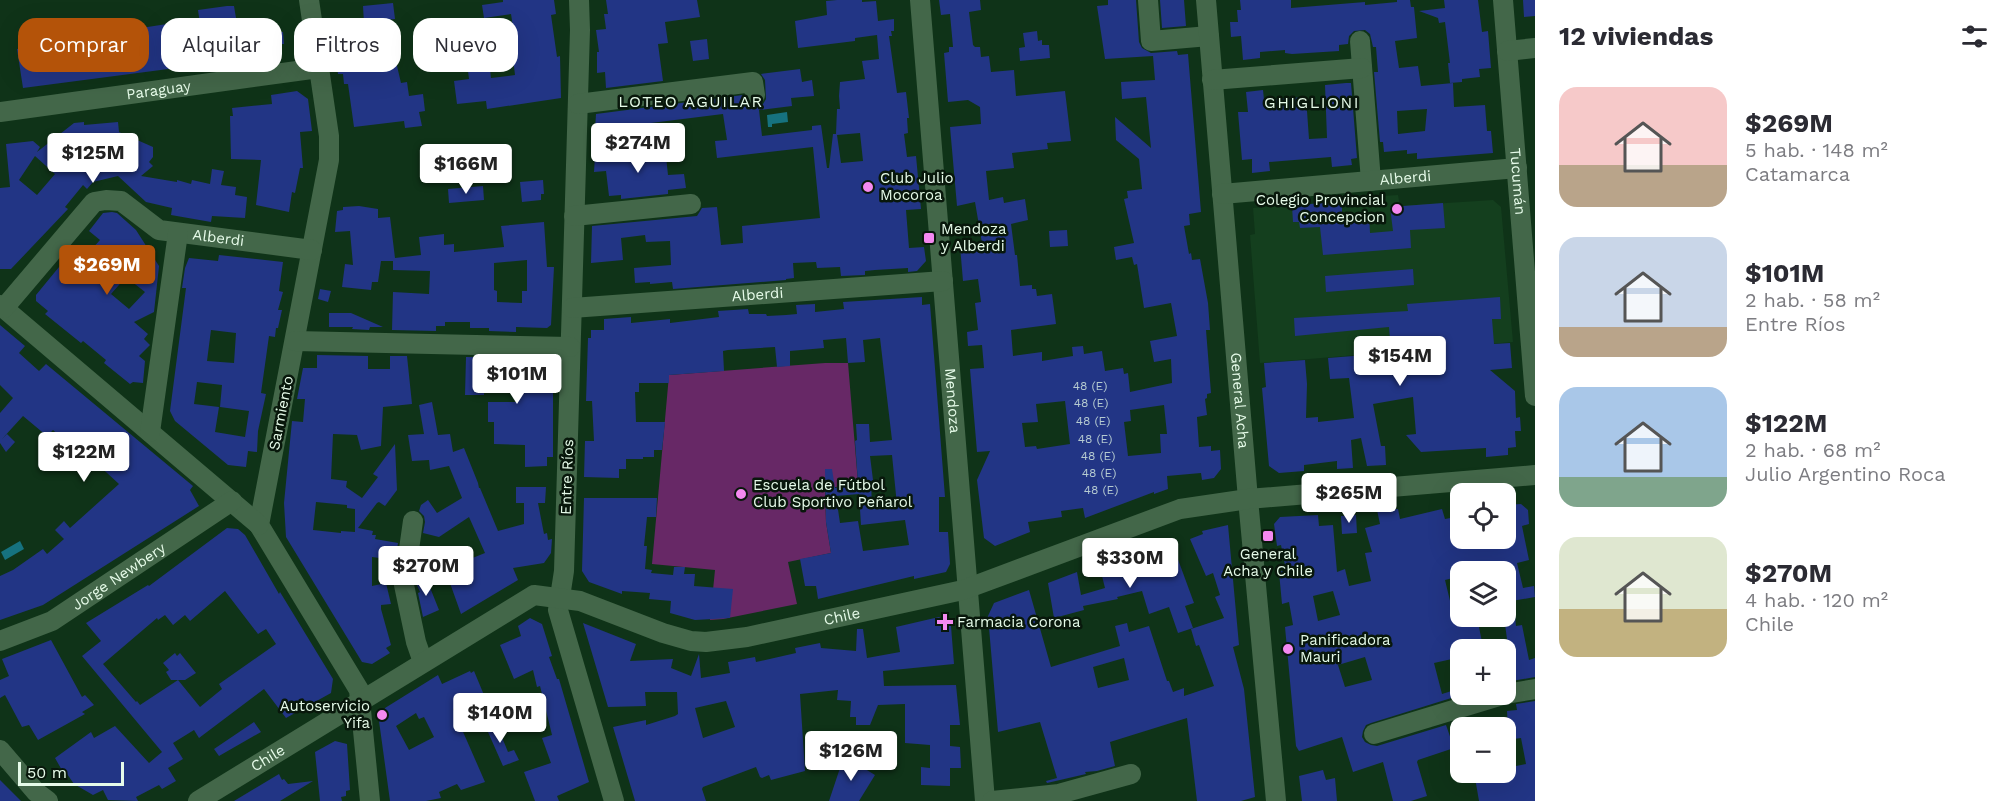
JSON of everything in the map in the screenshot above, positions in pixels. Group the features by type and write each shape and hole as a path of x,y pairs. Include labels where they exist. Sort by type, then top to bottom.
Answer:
{"street":[{"name":"Sarmiento","path":"309,0 312,18"},
{"name":"Entre Ríos","path":"579,0 564,571 558,610 614,801"},
{"name":"Mendoza","path":"920,0 985,801"},
{"path":"1148,0 1151,41 1209,36"},
{"name":"General Acha","path":"1206,0 1276,801"},
{"name":"Tucumán","path":"1503,0 1533,344 1535,396"},
{"path":"1360,41 1371,181"},
{"path":"1507,51 1535,48"},
{"path":"1212,80 1362,68"},
{"name":"Paraguay","path":"0,112 294,71"},
{"name":"Sarmiento","path":"259,525 329,160 329,136 320,72"},
{"path":"578,104 753,82 755,95"},
{"name":"Alberdi","path":"1222,194 1516,168"},
{"name":"Alberdi","path":"2,307 94,202 121,201 159,230 312,250"},
{"path":"574,216 691,204"},
{"path":"150,432 178,233"},
{"name":"Alberdi","path":"572,308 942,281"},
{"path":"2,307 259,525 359,690 370,801"},
{"path":"295,341 570,347"},
{"name":"Chile","path":"198,801 534,595 580,601 673,636 706,642 747,637 968,589 1180,509 1248,499 1535,475"},
{"name":"Jorge Newbery","path":"0,641 52,621 232,501"},
{"path":"413,521 404,585 416,642 423,662"},
{"path":"1516,692 1535,689"},
{"path":"1374,734 1470,705"},
{"path":"0,750 36,792 48,801"},
{"path":"992,801 1059,794 1131,774"}],"shaded area":[{"path":"1398,195 1400,206 1493,200 1501,207 1513,342 1260,363 1250,235 1255,234 1253,208 1320,203 1320,200"},
{"name":"Escuela de Fútbol Club Sportivo Peñarol","path":"848,363 858,483 825,489 826,522 831,553 788,562 797,604 710,620 715,570 652,564 669,375"}],"water":[{"path":"787,112 788,122 772,124 772,127 768,127 767,115"},
{"path":"20,541 24,549 5,560 1,552"}],"building":[{"path":"503,0 554,0 556,14 551,15 557,57 560,56 561,98 487,109 486,101 457,104 454,81 469,79 468,72 490,72 491,78 515,75 515,72 518,72 518,18 512,18 511,14 484,18 482,5 503,2"},
{"path":"606,0 697,0 700,17 665,22 668,43 658,44 663,81 606,88 605,72 597,73 597,52 599,52 596,30 606,29 604,14 608,14"},
{"path":"939,0 980,0 981,10 969,12 973,45 980,47 981,57 989,56 991,72 1014,70 1016,96 1065,91 1071,141 1047,143 1048,149 1012,153 1014,168 986,171 989,200 1003,197 1004,203 1025,199 1028,220 1011,224 1020,286 1032,285 1032,289 1036,289 1037,296 1052,294 1056,324 1011,330 1013,356 1042,352 1042,361 1073,356 1072,347 1083,346 1084,354 1102,351 1105,371 1123,368 1124,374 1128,373 1130,392 1172,383 1171,359 1154,362 1150,341 1177,336 1171,303 1144,308 1137,264 1134,265 1132,257 1116,260 1114,247 1134,243 1124,199 1128,198 1127,191 1142,189 1139,159 1116,140 1115,117 1151,148 1146,97 1122,99 1121,82 1155,80 1153,56 1105,59 1097,6 1108,5 1108,0 1136,0 1139,42 1142,48 1151,53 1177,51 1178,55 1188,54 1201,212 1189,214 1190,225 1184,226 1189,254 1191,253 1192,260 1200,259 1208,303 1210,330 1206,330 1211,393 1207,394 1205,399 1207,415 1197,417 1199,447 1211,446 1211,451 1220,450 1221,469 1214,478 1202,480 1201,473 1167,476 1168,489 1085,518 1083,508 1061,511 1062,517 1028,522 1030,532 995,546 984,538 977,480 990,451 977,452 970,369 984,368 982,345 968,346 967,332 978,330 975,303 981,302 978,279 963,281 960,246 982,243 975,202 957,206 950,127 981,124 980,107 968,100 948,102 944,53 949,52 949,47 953,47 950,14 941,15","holes":["1065,401 1070,444 1037,449 1036,446 1025,447 1022,423 1038,422 1036,404","1164,405 1167,434 1160,434 1161,453 1128,456 1124,422 1131,421 1130,410"]},
{"path":"1160,0 1184,0 1186,26 1162,28"},
{"path":"1240,0 1291,0 1291,8 1365,2 1365,5 1410,0 1411,7 1414,7 1417,38 1395,41 1399,68 1418,66 1421,86 1453,83 1454,107 1485,105 1487,131 1491,131 1493,153 1417,159 1417,153 1407,154 1407,150 1384,152 1383,142 1380,142 1374,72 1378,72 1376,47 1373,47 1370,34 1365,30 1354,31 1349,36 1348,44 1339,45 1339,51 1292,54 1285,53 1285,50 1260,52 1260,58 1243,60 1241,36 1231,37 1230,22 1238,22 1237,10 1241,10","holes":["1427,109 1425,131 1398,134 1397,111"]},
{"path":"1444,0 1478,0 1482,32 1488,31 1491,68 1479,69 1480,77 1450,83 1445,22 1439,23 1438,18 1419,11 1445,8"},
{"path":"1523,0 1535,0 1535,16 1524,17"},
{"path":"826,1 876,1 878,21 894,19 894,31 891,31 892,36 889,36 897,93 906,92 909,118 907,118 908,133 904,134 907,157 916,156 921,209 906,210 909,248 924,247 926,261 917,271 908,272 908,268 875,270 865,271 865,275 841,276 840,267 817,268 816,262 793,263 794,278 786,280 673,289 672,282 635,283 634,268 671,265 670,241 646,242 645,235 621,238 623,260 591,263 592,226 697,216 702,208 717,207 721,245 743,243 742,226 820,218 813,147 717,158 715,141 727,140 723,114 595,130 596,114 743,95 746,103 757,107 766,99 765,80 761,74 800,69 802,82 812,80 814,96 791,98 792,106 759,110 762,136 812,130 812,126 821,125 827,168 829,168 833,134 836,134 837,109 840,109 840,82 865,79 862,61 879,59 877,35 855,38 855,41 798,48 795,21 827,15","holes":["860,133 863,161 841,163 837,135"]},
{"path":"393,3 395,18 364,18 363,6"},
{"path":"234,6 236,18 199,18 198,10"},
{"path":"161,25 161,70 149,72 149,27"},
{"path":"1037,31 1038,41 1042,40 1042,45 1049,45 1050,58 1020,61 1019,48 1025,47 1023,33"},
{"path":"707,39 709,59 693,61 690,41"},
{"path":"21,72 145,72 23,88"},
{"path":"338,72 398,72 401,83 407,82 409,96 423,94 425,111 419,112 422,126 405,128 404,121 354,127 348,84 344,84 343,74"},
{"path":"1351,83 1357,158 1351,159 1352,165 1332,167 1331,157 1269,162 1270,171 1252,173 1252,159 1242,160 1238,112 1248,112 1246,92 1263,90 1264,100 1306,97 1309,139 1327,138 1325,85"},
{"path":"297,91 308,99 312,131 300,132 303,168 300,168 295,193 292,192 289,212 256,205 261,160 231,159 230,116 233,116 232,108 272,104 271,95"},
{"path":"84,122 84,125 118,122 119,132 153,147 153,157 149,162 153,166 141,176 191,184 192,180 210,184 212,169 224,171 221,185 236,187 235,195 247,197 245,218 212,216 211,222 171,215 172,208 146,202 118,176 93,182 87,189 83,185 65,207 68,209 11,269 0,269 0,188 10,187 6,144 33,141 40,147 37,152 74,123","holes":["35,156 55,174 37,195 19,180"]},
{"path":"665,147 668,175 684,174 686,188 668,190 668,194 621,199 621,195 609,196 606,171 594,172 595,156"},
{"path":"543,180 544,194 541,194 541,200 522,202 520,182"},
{"path":"483,186 484,200 449,203 448,189"},
{"path":"1342,202 1342,214 1369,213 1370,233 1393,231 1390,207 1443,203 1445,228 1410,230 1411,248 1323,255 1320,227 1300,228 1299,222 1293,222 1292,206"},
{"path":"359,206 378,209 378,218 390,217 395,258 421,255 419,237 444,234 444,245 454,244 454,252 504,247 501,226 544,222 547,267 554,267 551,325 547,328 516,327 516,332 470,328 470,322 445,322 445,326 436,326 436,331 392,330 393,292 429,294 430,271 393,270 393,261 381,261 378,282 372,282 371,290 342,287 345,264 353,265 350,231 335,232 337,211 343,210 343,207","holes":["527,260 527,291 522,291 522,303 497,302 497,291 494,290 494,263"]},
{"path":"103,213 117,213 136,230 159,266 154,312 134,322 148,334 144,339 150,345 139,356 145,361 143,383 130,384 104,363 106,360 83,341 81,343 45,314 48,311 36,301 36,295 73,250 83,259 100,240 89,231","holes":["126,277 145,292 129,309 111,294"]},
{"path":"1067,230 1068,246 1050,247 1049,231"},
{"path":"219,255 283,262 279,291 283,292 278,310 282,310 275,337 269,336 261,393 266,394 258,431 257,452 248,451 246,467 228,465 175,421 170,411 186,288 182,288 185,268 189,258 218,261","holes":["211,330 236,333 234,363 207,361","197,382 222,385 220,407 249,411 245,437 215,432 219,407 194,404"]},
{"path":"1413,269 1414,285 1326,292 1325,276"},
{"path":"320,289 331,291 328,302 318,299"},
{"path":"922,297 922,305 930,304 945,497 939,497 939,532 948,532 950,564 946,572 914,579 914,576 818,599 816,586 805,586 800,559 831,553 826,522 825,469 832,469 835,488 858,483 856,424 869,424 870,442 892,440 880,338 863,340 865,362 848,363 846,338 823,340 824,348 790,351 790,366 777,367 775,347 728,350 723,351 724,371 669,375 669,383 639,383 639,392 635,392 636,422 665,422 662,450 654,450 654,457 626,459 626,469 619,469 619,478 584,477 585,441 594,441 592,401 586,401 588,338 591,338 591,330 604,330 604,319 631,317 631,323 670,319 670,323 719,317 718,311 748,309 749,314 786,315 797,314 796,305 815,304 815,312 844,309 843,302","holes":["892,455 897,505 872,507 871,481 873,480 870,456","859,494 861,525 905,520 909,545 863,551 858,521 840,523 836,496"]},
{"path":"1500,297 1501,319 1492,319 1494,344 1510,343 1512,368 1490,370 1515,391 1516,418 1520,417 1521,431 1515,431 1516,447 1508,448 1508,455 1486,457 1486,448 1421,452 1406,435 1416,434 1413,397 1373,404 1381,446 1385,446 1386,465 1367,466 1361,438 1351,440 1353,468 1337,469 1337,461 1304,465 1304,471 1279,473 1269,466 1262,388 1266,387 1264,363 1305,360 1306,418 1318,417 1318,422 1354,418 1349,378 1330,379 1328,358 1391,353 1389,327 1295,336 1294,318 1408,311 1407,304"},
{"path":"329,313 351,313 383,327 370,327 369,330 329,327"},
{"path":"0,325 25,346 19,353 39,371 46,364 193,486 190,490 199,506 43,605 0,620 0,576 13,570 43,549 47,554 64,539 55,530 64,521 70,528 119,484 82,450 79,454 53,430 47,436 23,416 2,439 7,434 15,442 6,452 0,443 0,413 13,398 0,385"},
{"path":"317,355 368,356 368,369 390,369 390,356 407,356 412,404 383,407 381,446 361,450 357,435 333,434 331,479 347,481 346,487 362,498 378,477 373,474 395,444 397,490 385,506 377,503 358,528 373,531 372,535 376,535 375,539 398,543 395,560 372,557 372,586 386,583 391,604 381,605 381,609 391,645 386,648 390,653 372,664 362,662 286,537 284,503 292,421 303,422 305,399 297,399 303,368 317,368","holes":["316,502 347,505 347,508 355,509 355,532 313,530"]},
{"path":"466,357 529,358 529,364 540,364 539,380 553,380 553,457 547,457 547,466 525,467 525,445 494,444 494,422 488,422 488,402 517,402 517,380 484,380 484,395 465,395"},
{"path":"432,402 438,435 450,434 453,452 464,448 498,531 524,524 524,503 516,503 516,487 546,487 545,503 538,503 544,534 547,533 548,540 552,539 551,553 544,563 513,568 518,580 461,614 445,569 485,553 469,517 439,537 423,533 425,522 424,516 419,511 421,505 428,500 437,513 462,498 449,466 430,470 429,460 412,461 408,435 424,434 419,405"},
{"path":"584,498 657,498 656,517 647,517 644,546 647,546 645,569 652,570 651,573 673,575 674,567 685,567 684,574 695,574 694,586 733,589 730,618 695,620 670,613 671,601 649,599 650,593 622,591 622,594 589,582 582,571"},
{"path":"1516,504 1521,504 1528,510 1529,524 1522,526 1529,560 1517,563 1523,588 1534,586 1535,597 1516,600 1516,561 1450,561 1450,579 1445,580 1450,601 1450,627 1479,627 1481,639 1450,639 1450,659 1434,663 1442,694 1450,691 1450,698 1366,725 1362,737 1365,742 1377,746 1446,725 1450,736 1450,749 1417,762 1427,796 1411,801 1393,801 1383,762 1353,772 1342,737 1299,751 1296,746 1285,627 1293,625 1289,602 1282,604 1279,572 1286,570 1281,545 1277,546 1274,524 1280,517 1318,515 1319,526 1333,525 1337,572 1345,569 1349,586 1371,581 1365,553 1372,552 1365,528 1380,524 1377,510 1398,509 1400,519 1442,509 1445,519 1450,518 1450,549 1516,549","holes":["1333,591 1340,615 1318,621 1313,596","1365,657 1372,680 1345,687 1338,665"]},
{"path":"1356,515 1357,533 1342,534 1341,516"},
{"path":"1228,525 1239,645 1233,647 1244,689 1255,797 1241,801 1197,801 1187,718 1110,742 1115,766 1047,783 1046,781 1057,778 1040,722 998,732 988,616 994,603 1029,590 1051,667 1120,646 1115,626 1127,623 1129,632 1149,626 1167,681 1173,692 1184,688 1184,696 1214,686 1191,629 1224,618 1215,597 1220,595 1213,573 1206,576 1190,539 1203,534 1202,531","holes":["1124,658 1129,680 1098,688 1093,667"]},
{"path":"227,528 238,529 245,535 333,679 331,693 286,718 264,689 199,738 194,730 173,743 183,759 168,768 176,781 162,789 159,785 136,797 138,801 108,800 103,790 93,795 74,784 65,771 63,772 55,758 91,732 94,738 115,726 149,763 162,752 82,656 101,641 86,623 149,586","holes":["225,591 258,634 266,629 276,644 219,684 222,689 200,707 178,680 140,705 103,664 157,618 158,620 165,615 173,625 185,615 190,621"]},
{"path":"1176,554 1194,603 1185,606 1193,628 1178,633 1169,607 1149,614 1142,591 1117,597 1118,599 1083,606 1084,610 1054,618 1048,583 1077,572 1081,595 1105,588 1100,568 1133,560 1136,568"},
{"path":"425,575 439,610 423,617 418,593 420,592 416,583 417,579"},
{"path":"939,617 951,626 954,664 883,671 884,686 956,685 960,725 950,725 950,746 960,747 961,768 950,768 950,786 921,785 921,767 930,768 930,745 905,743 905,704 878,705 870,725 856,725 856,717 850,717 851,701 837,700 838,690 800,694 805,771 771,780 769,775 760,777 756,767 703,787 706,801 635,801 613,727 646,720 646,725 675,716 678,714 677,692 645,692 646,706 608,707 583,623 636,644 630,661 673,659 671,668 691,676 699,654 701,678 730,673 728,662 755,657 756,662 796,653 795,648 820,643 821,648 856,651 857,629 863,629 867,658 900,652 896,627","holes":["726,701 735,727 703,738 695,708"]},
{"path":"530,618 542,624 552,656 549,657 557,679 559,679 589,782 557,796 559,801 535,801 524,772 551,763 542,738 552,735 540,686 537,687 533,670 514,679 500,645 521,636 518,626"},
{"path":"1522,625 1529,660 1535,658 1535,677 1516,680 1516,639 1507,639 1505,627"},
{"path":"51,640 82,697 85,695 94,705 82,712 85,714 38,740 29,725 22,727 5,695 0,698 0,680 9,676 2,659"},
{"path":"175,653 177,656 180,653 196,673 185,680 171,680 166,672 169,670 163,663"},
{"path":"474,671 484,695 453,709 485,782 461,790 457,784 439,792 441,798 426,801 390,801 379,721 385,708 438,675 442,684","holes":["416,713 419,719 424,717 434,737 409,750 396,726"]},
{"path":"1535,701 1535,801 1479,801 1476,783 1516,783 1516,766 1526,764 1521,738 1516,739 1516,717 1507,717 1507,711 1517,710 1516,704"},
{"path":"494,718 508,752 514,750 519,760 503,766 484,723"},
{"path":"254,722 261,732 219,756 214,749"},
{"path":"335,741 347,744 350,790 346,791 346,796 341,797 342,801 320,801 315,752"},
{"path":"844,756 875,775 859,801 829,801"},
{"path":"1323,770 1326,780 1335,778 1337,801 1302,801 1299,776"},
{"path":"279,774 288,784 313,781 280,801 234,801"},
{"path":"0,780 21,801 0,801"}],"place":[{"name":"Club Julio Mocoroa","path":"868,187"},
{"name":"Colegio Provincial Concepcion","path":"1397,209"},
{"name":"Mendoza y Alberdi","path":"929,238"},
{"name":"Escuela de Fútbol Club Sportivo Peñarol","path":"741,494"},
{"name":"General Acha y Chile","path":"1268,536"},
{"name":"Farmacia Corona","path":"945,622"},
{"name":"Panificadora Mauri","path":"1288,649"},
{"name":"Autoservicio Yifa","path":"382,715"}],"district":[{"name":"LOTEO AGUILAR","path":"691,101"},
{"name":"GHIGLIONI","path":"1312,102"}]}
